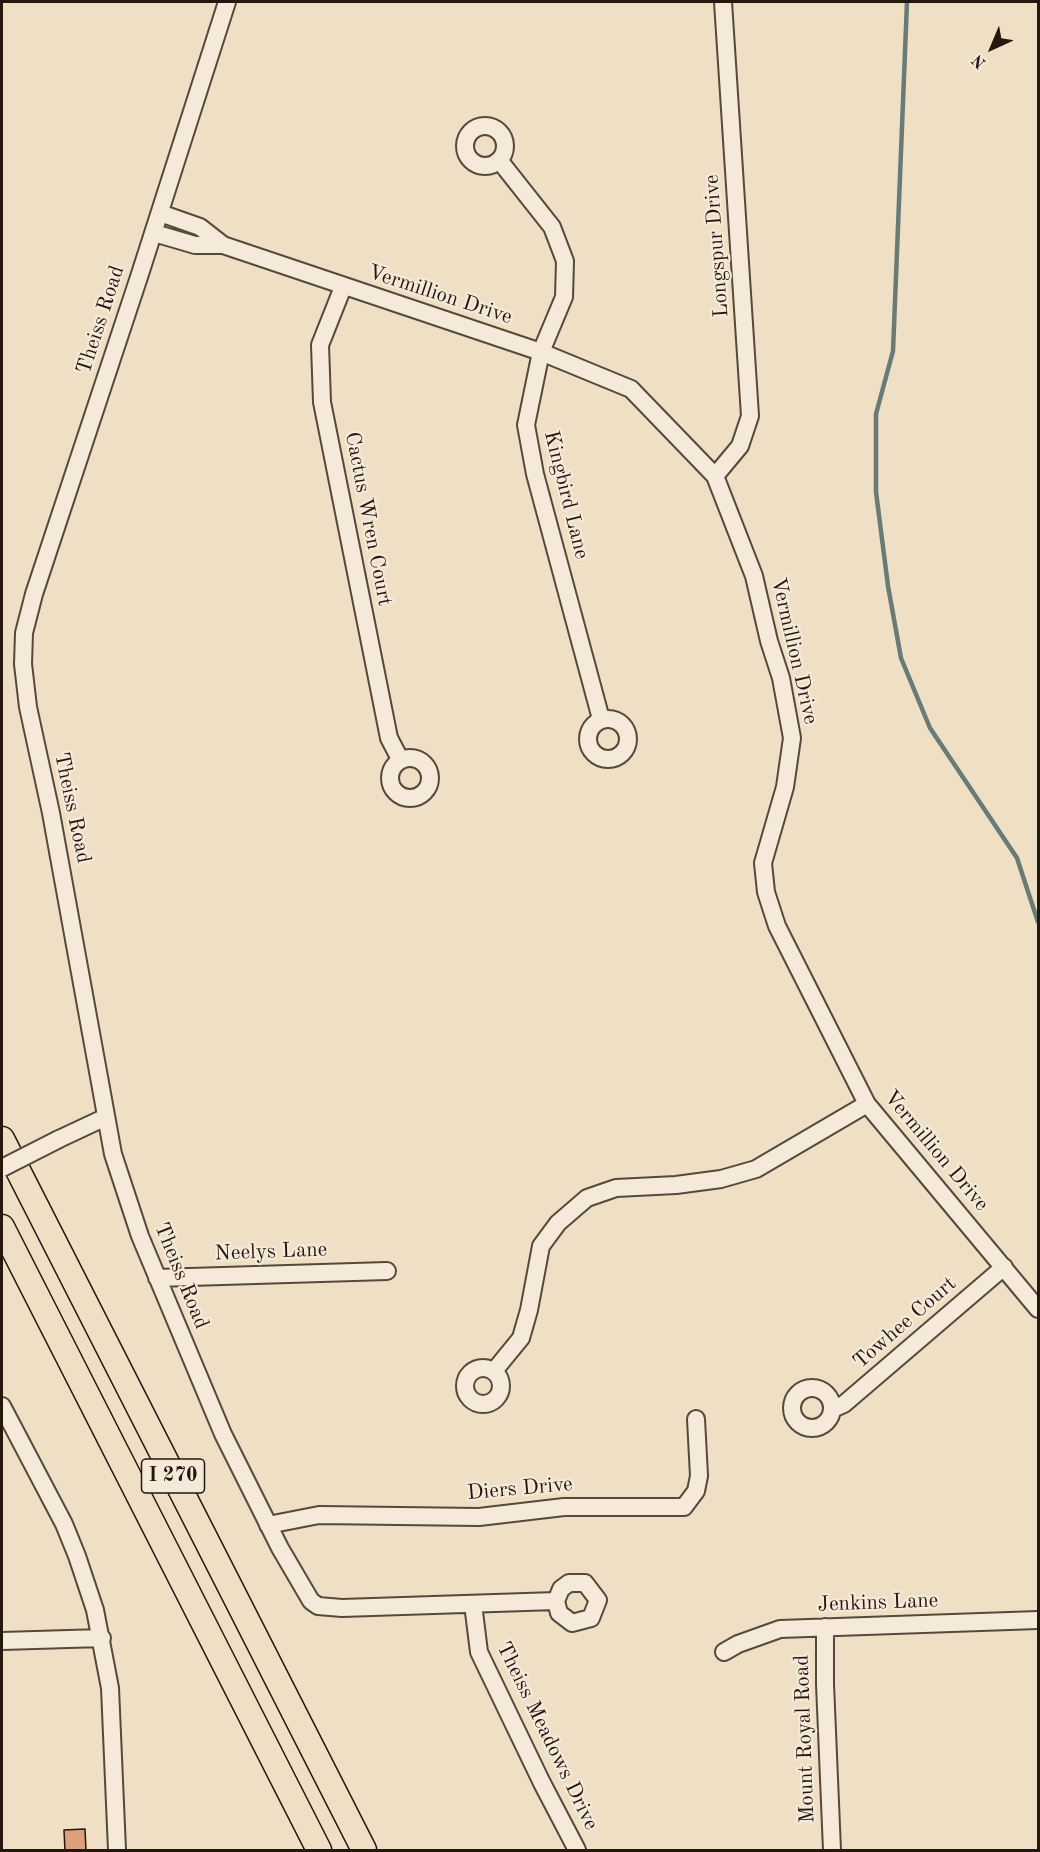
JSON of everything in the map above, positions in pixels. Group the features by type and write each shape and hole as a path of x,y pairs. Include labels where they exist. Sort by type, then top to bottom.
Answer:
{"highway":[{"name":"I 270","path":"2,1139 364,1851"},
{"name":"I 270","path":"2,1227 319,1851"}],"street":[{"name":"Theiss Road","path":"227,2 154,233 34,594 22,648 28,707 51,813 118,1173 157,1278 223,1434 268,1525 304,1592 318,1606 342,1608 473,1604"},
{"name":"Longspur Drive","path":"715,476 740,446 750,416 723,2"},
{"name":"Kingbird Lane","path":"499,160 552,227 565,261 564,297 541,352 526,425 535,474 601,719"},
{"name":"Vermillion Drive","path":"160,213 200,227 223,245"},
{"name":"Vermillion Drive","path":"154,233 195,245 223,245 541,352 631,389 715,476 754,576 769,642 781,678 792,738 785,787 763,863 766,892 777,926 867,1104 1038,1309"},
{"name":"Cactus Wren Court","path":"343,286 320,345 322,402 389,738 400,759"},
{"path":"494,1371 521,1338 529,1310 541,1246 558,1223 587,1198 616,1188 722,1179 756,1169 867,1104"},
{"path":"2,1168 106,1117"},
{"name":"Towhee Court","path":"833,1409 844,1404 1004,1268"},
{"name":"Neelys Lane","path":"157,1278 387,1271"},
{"path":"2,1406 64,1524 86,1580 102,1638 112,1718 117,1851"},
{"name":"Diers Drive","path":"268,1525 319,1515 479,1517 564,1507 684,1507 696,1491 699,1476 696,1419"},
{"path":"473,1604 556,1601"},
{"name":"Theiss Meadows Drive","path":"473,1604 478,1652 577,1851"},
{"name":"Jenkins Lane","path":"724,1652 738,1644 780,1629 1038,1620"},
{"name":"Mount Royal Road","path":"825,1627 832,1851"},
{"path":"2,1641 102,1638"}],"building":[{"path":"85,1829 86,1851 65,1851 64,1830"}],"waterway":[{"path":"907,2 893,351 876,414 876,492 888,586 901,658 930,728 1017,858 1038,922"}]}
